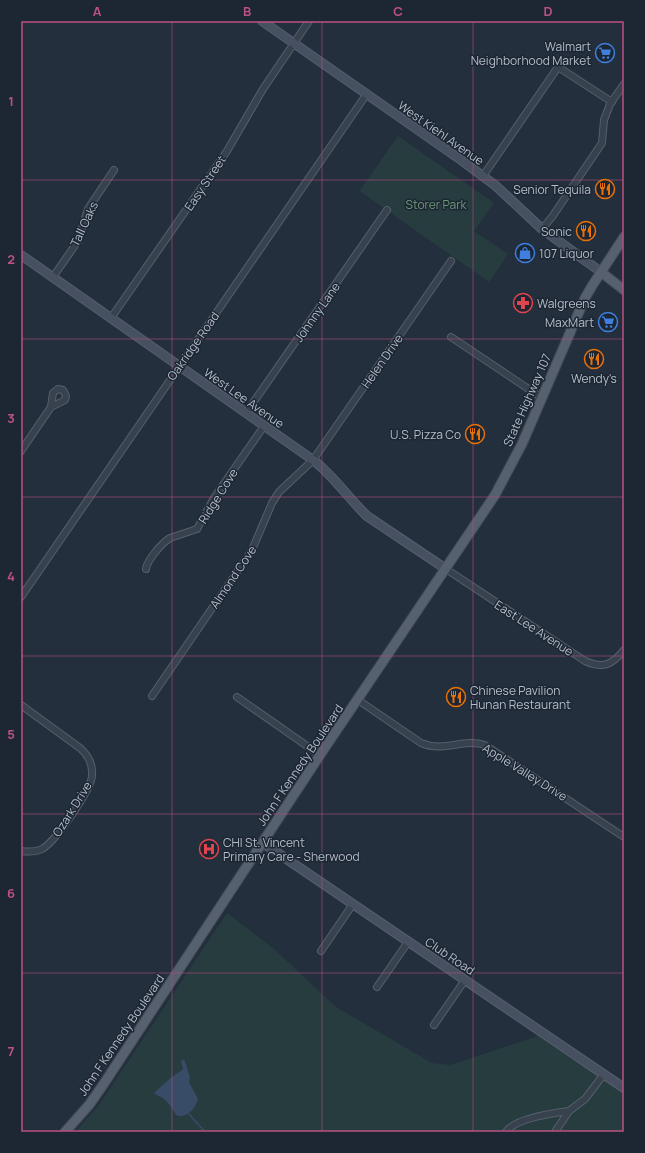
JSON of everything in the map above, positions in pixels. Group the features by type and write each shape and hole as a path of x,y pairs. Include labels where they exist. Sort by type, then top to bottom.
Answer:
{"main road":[{"name":"State Highway 107","path":"446,569 506,477 522,444 585,298 624,237"},
{"path":"601,272 624,290"},
{"name":"John F Kennedy Boulevard","path":"65,1132 103,1085 320,755 446,569"}],"street":[{"name":"West Kiehl Avenue","path":"262,21 482,176 508,197 542,229 601,272"},
{"name":"Easy Street","path":"111,318 227,151 263,89 309,21"},
{"path":"482,176 558,67 612,102"},
{"path":"542,229 552,217 602,142 604,120 612,102 624,84"},
{"name":"Oakridge Road","path":"21,596 366,95"},
{"name":"Tall Oaks","path":"53,277 78,240 88,209 114,170"},
{"name":"Johnny Lane","path":"246,413 387,210"},
{"name":"West Lee Avenue","path":"21,255 323,467 358,508 367,516 446,569"},
{"name":"Helen Drive","path":"313,460 451,261"},
{"path":"451,337 542,398"},
{"path":"21,451 51,407"},
{"name":"Ridge Cove","path":"146,569 152,557 166,540 197,529 214,498 264,426"},
{"name":"Almond Cove","path":"152,696 252,550 278,492 313,460"},
{"name":"East Lee Avenue","path":"446,569 585,661 596,665 608,664 617,659 624,650"},
{"path":"237,697 320,755"},
{"name":"Apple Valley Drive","path":"358,700 426,745 446,747 471,742 485,745 624,837"},
{"name":"Ozark Drive","path":"21,706 80,748 88,756 91,763 92,772 89,787 53,840 38,851 21,851"},
{"name":"Club Road","path":"263,843 624,1088"},
{"path":"320,952 353,904"},
{"path":"377,987 408,942"},
{"path":"434,1025 465,980"},
{"path":"556,1132 569,1111 585,1099 604,1074"},
{"path":"506,1132 508,1128 528,1119 546,1114 569,1111"}],"green space":[{"name":"Storer Park","path":"398,136 494,203 474,231 508,254 489,282 361,192 360,190"},
{"path":"227,913 273,948 336,1007 432,1063 450,1065 538,1036 575,1061 604,1074 624,1088 624,1132 75,1132 99,1105"}],"water":[{"path":"184,1059 190,1077 189,1082 198,1099 193,1110 184,1116 180,1116 176,1115 171,1106 163,1098 154,1093 169,1079 183,1069 181,1061"}],"waterway":[{"path":"189,1114 205,1132"}],"place":[{"name":"Walmart Neighborhood Market","path":"605,53"},
{"name":"Senior Tequila","path":"605,189"},
{"name":"Sonic","path":"586,231"},
{"name":"107 Liquor","path":"525,253"},
{"name":"Walgreens","path":"523,303"},
{"name":"MaxMart","path":"608,322"},
{"name":"Wendy's","path":"594,359"},
{"name":"U.S. Pizza Co","path":"475,434"},
{"name":"Chinese Pavilion Hunan Restaurant","path":"456,697"},
{"name":"CHI St. Vincent Primary Care - Sherwood","path":"209,849"}]}
